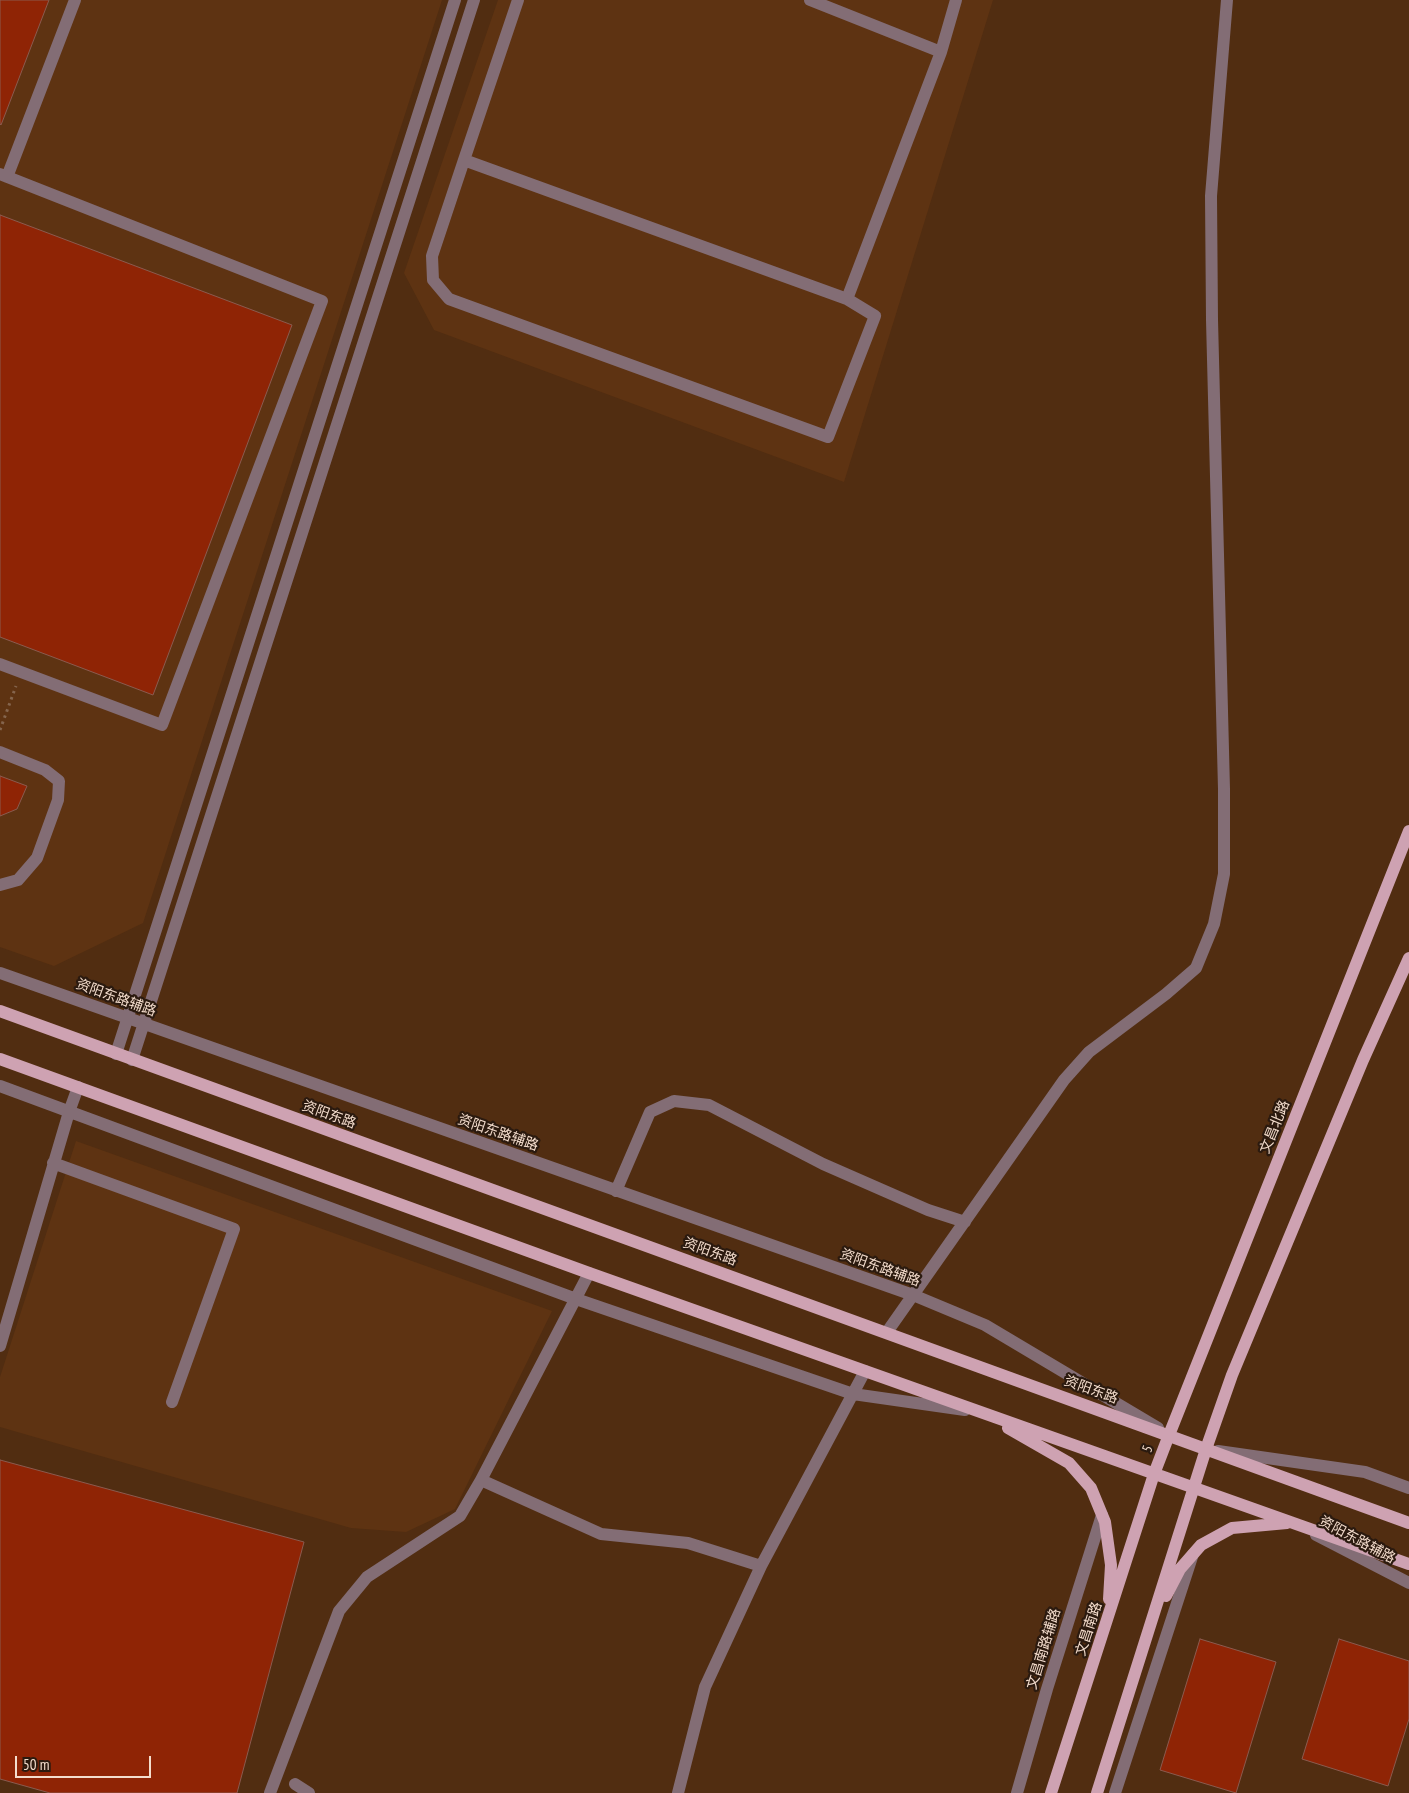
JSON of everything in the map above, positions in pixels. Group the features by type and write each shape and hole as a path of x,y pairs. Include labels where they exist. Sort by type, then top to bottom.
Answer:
{"main road":[{"name":"文昌北路","path":"1169,1435 1409,831"},
{"path":"1097,1793 1206,1449 1232,1374 1363,1060 1409,958"},
{"name":"资阳东路","path":"0,1011 1409,1523"},
{"path":"0,1059 589,1273 1409,1564"},
{"path":"980,1412 1069,1464 1091,1488 1105,1522 1110,1565 1108,1616"},
{"name":"5","path":"1154,1474 1169,1435"},
{"name":"文昌南路","path":"1051,1793 1154,1474"},
{"path":"1149,1630 1180,1569 1201,1545 1232,1528 1292,1522"}],"street":[{"path":"0,664 162,725 322,301 4,176 75,0"},
{"path":"116,1054 455,0"},
{"path":"132,1060 474,0"},
{"path":"464,160 847,299 875,316 828,437 449,299 433,280 432,256 464,160 518,0"},
{"path":"810,0 941,52"},
{"path":"847,299 941,52 956,0"},
{"path":"887,1332 1064,1080 1089,1052 1166,994 1196,968 1214,924 1224,874 1224,790 1211,196 1227,0"},
{"path":"0,752 45,770 59,782 58,800 37,858 18,880 0,885"},
{"name":"资阳东路辅路","path":"0,973 913,1296 985,1325 1169,1435"},
{"path":"0,1086 576,1299 853,1394 980,1412"},
{"path":"0,1346 68,1112 78,1087"},
{"path":"616,1191 650,1112 674,1101 708,1105 823,1164 928,1210 965,1222"},
{"path":"53,1163 234,1229 172,1402"},
{"path":"270,1793 339,1611 367,1577 460,1516 589,1273"},
{"path":"678,1793 705,1687 761,1566 865,1371"},
{"path":"1206,1449 1365,1472 1409,1488"},
{"path":"480,1480 601,1534 688,1543 761,1566"},
{"name":"文昌南路辅路","path":"1017,1793 1047,1689 1102,1515"},
{"name":"资阳东路辅路","path":"1292,1522 1409,1583"},
{"path":"1115,1793 1194,1554"},
{"path":"295,1784 309,1793"}],"path":[{"path":"0,730 22,672"}],"shaded area":[{"path":"0,0 442,0 143,923 54,966 0,947"},
{"path":"498,0 993,0 844,482 434,330 404,273"},
{"path":"76,1141 552,1311 455,1509 406,1532 351,1528 0,1427 0,1377"}],"building":[{"path":"0,0 49,0 1,125 0,124"},
{"path":"0,215 292,325 153,695 0,637"},
{"path":"0,776 27,786 17,809 0,816"},
{"path":"0,1460 304,1542 237,1793 50,1793 0,1779"},
{"path":"1200,1639 1276,1662 1236,1793 1160,1770"},
{"path":"1339,1639 1409,1661 1409,1719 1388,1786 1302,1759"}]}
